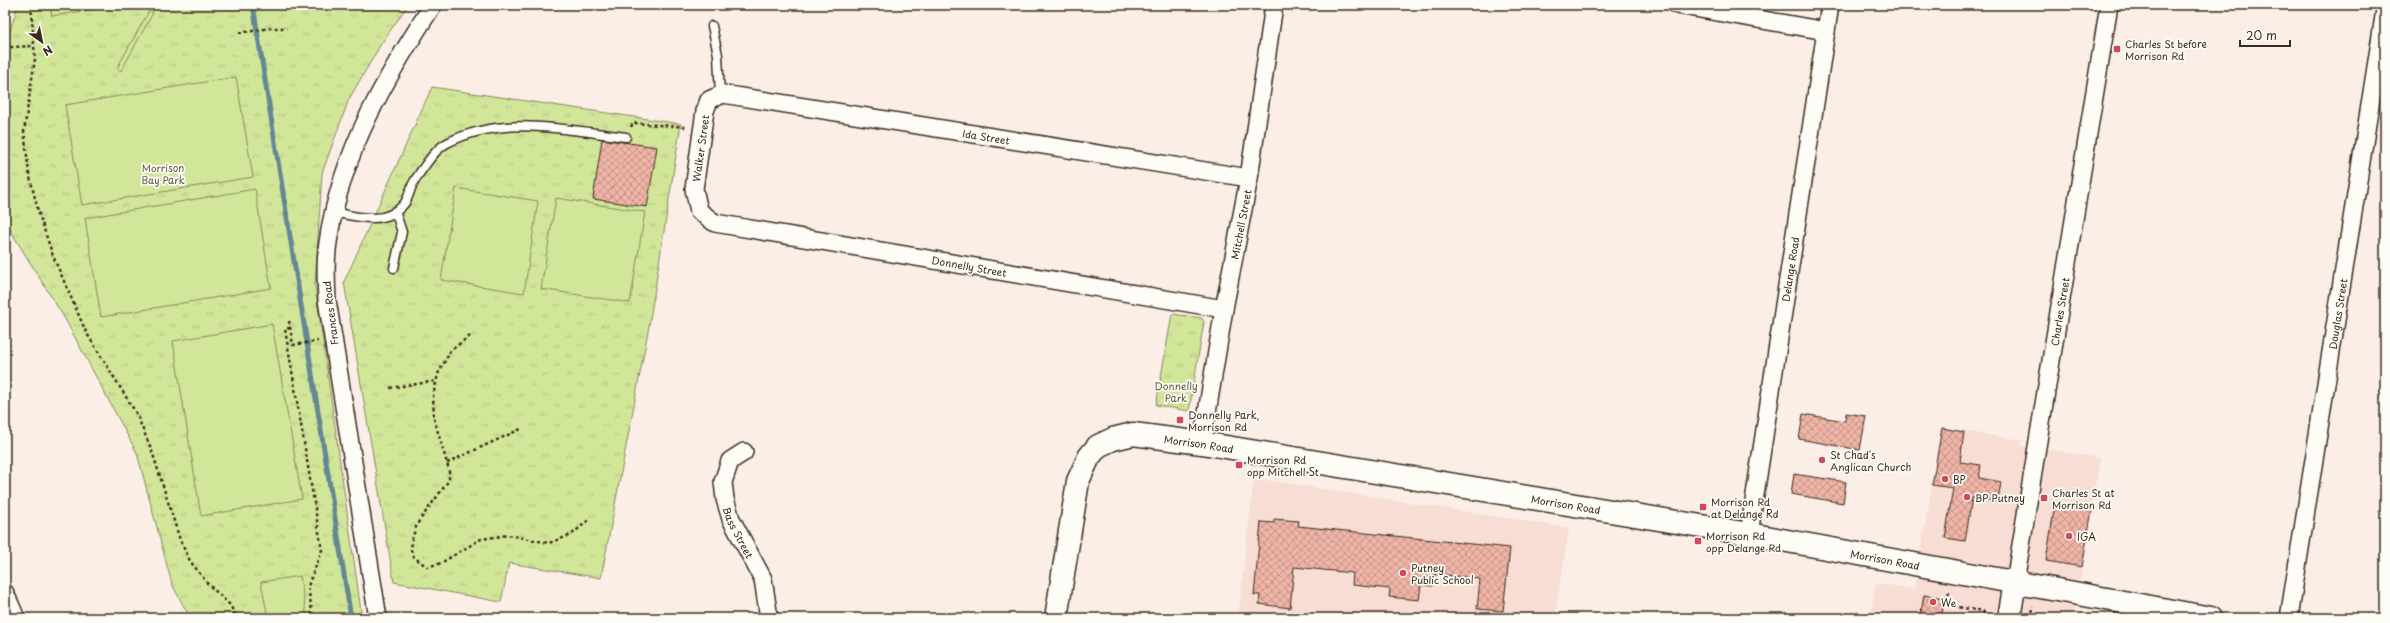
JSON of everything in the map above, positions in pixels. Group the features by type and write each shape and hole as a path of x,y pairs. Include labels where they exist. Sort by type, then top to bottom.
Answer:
{"street":[{"name":"Frances Road","path":"378,618 327,300 326,268 333,212 343,178 377,99 397,60 433,5"},
{"name":"Mitchell Street","path":"1202,443 1224,309 1249,178 1274,5"},
{"path":"1677,5 1826,31"},
{"name":"Delange Road","path":"1750,534 1830,5"},
{"name":"Charles Street","path":"2009,618 2109,5"},
{"name":"Douglas Street","path":"2289,618 2385,10"},
{"name":"Ida Street","path":"722,95 1249,178"},
{"name":"Walker Street","path":"715,223 699,211 694,189 705,111 709,100 722,95"},
{"name":"Donnelly Street","path":"715,223 1224,309"},
{"name":"Morrison Road","path":"1056,618 1078,481 1083,468 1098,446 1113,439 1133,434 1202,443 1750,534 2210,618"},
{"name":"Bass Street","path":"744,452 730,461 723,482 725,499 731,519 763,579 769,618"},
{"path":"5,593 16,618"}],"lane":[{"path":"712,26 717,49 722,95"},
{"path":"333,212 365,219 387,217 404,204 414,181 428,161 445,144 474,131 501,126 538,127 626,137"},
{"path":"394,268 402,232 395,211"}],"path":[{"path":"31,5 35,59 24,131 29,173 38,211 53,256 86,332 136,413 152,451 180,540 190,561 208,584 230,605 237,618"},
{"path":"239,33 271,28 287,28"},
{"path":"5,50 11,47 34,46"},
{"path":"633,123 682,126"},
{"path":"289,321 293,345 318,341"},
{"path":"290,328 285,329 322,550 308,586 313,618"},
{"path":"470,336 452,350 438,374 436,381 433,396 434,419 447,463 449,480 416,524 411,550 414,557 427,567 441,564 481,539 508,536 549,543 571,535 590,519"},
{"path":"390,388 436,381"},
{"path":"447,463 521,429"},
{"path":"1949,592 1947,601 1951,606 1983,611 1987,618"},
{"path":"2032,618 2033,606"}],"shaded area":[{"path":"1942,428 2022,440 2021,445 2100,458 2074,618 1870,618 1876,583 1914,589"},
{"name":"Putney Public School","path":"1254,478 1569,528 1555,618 1238,618"}],"green space":[{"name":"Morrison Bay Park","path":"18,5 408,5 381,44 349,99 322,173 315,285 362,618 190,618 172,584 137,453 65,319 5,222 5,47"},
{"path":"50,5 120,5 52,16"},
{"path":"149,11 153,13 121,71 117,68"},
{"path":"236,77 253,177 82,205 65,105"},
{"path":"432,87 681,124 649,326 601,578 509,563 501,602 394,582 344,282"},
{"path":"456,188 538,201 524,293 441,280"},
{"path":"255,189 271,288 101,317 85,218"},
{"path":"556,198 645,212 630,303 541,289"},
{"name":"Donnelly Park","path":"1172,314 1202,318 1204,322 1189,411 1156,405"},
{"path":"272,324 302,499 201,516 173,341"},
{"path":"300,576 307,618 268,618 261,582"}],"building":[{"path":"602,139 657,147 647,207 593,199"},
{"path":"1846,413 1866,416 1860,450 1799,439 1803,414 1845,421"},
{"path":"1942,428 1964,432 1960,462 1981,465 1979,478 2001,482 1998,501 1972,498 1965,541 1945,538 1953,488 1932,485"},
{"path":"1794,474 1846,482 1843,503 1791,494"},
{"name":"IGA","path":"2055,504 2092,510 2082,567 2046,561"},
{"path":"1274,519 1299,521 1298,526 1510,548 1503,611 1477,609 1480,579 1435,574 1433,586 1421,585 1419,600 1389,597 1390,589 1352,585 1353,573 1294,567 1290,608 1259,604 1260,595 1254,595 1261,522 1274,523"},
{"path":"1924,595 1945,598 1941,618 1920,618"}],"waterway":[{"path":"253,5 351,618"}],"place":[{"name":"Charles St before Morrison Rd","path":"2117,49"},
{"name":"Donnelly Park, Morrison Rd","path":"1180,420"},
{"name":"St Chad's Anglican Church","path":"1822,460"},
{"name":"Morrison Rd opp Mitchell St","path":"1239,465"},
{"name":"BP","path":"1945,479"},
{"name":"BP Putney","path":"1967,497"},
{"name":"Charles St at Morrison Rd","path":"2044,498"},
{"name":"Morrison Rd at Delange Rd","path":"1703,507"},
{"name":"IGA","path":"2069,536"},
{"name":"Morrison Rd opp Delange Rd","path":"1698,541"},
{"name":"Putney Public School","path":"1403,573"},
{"name":"We","path":"1933,602"}]}
